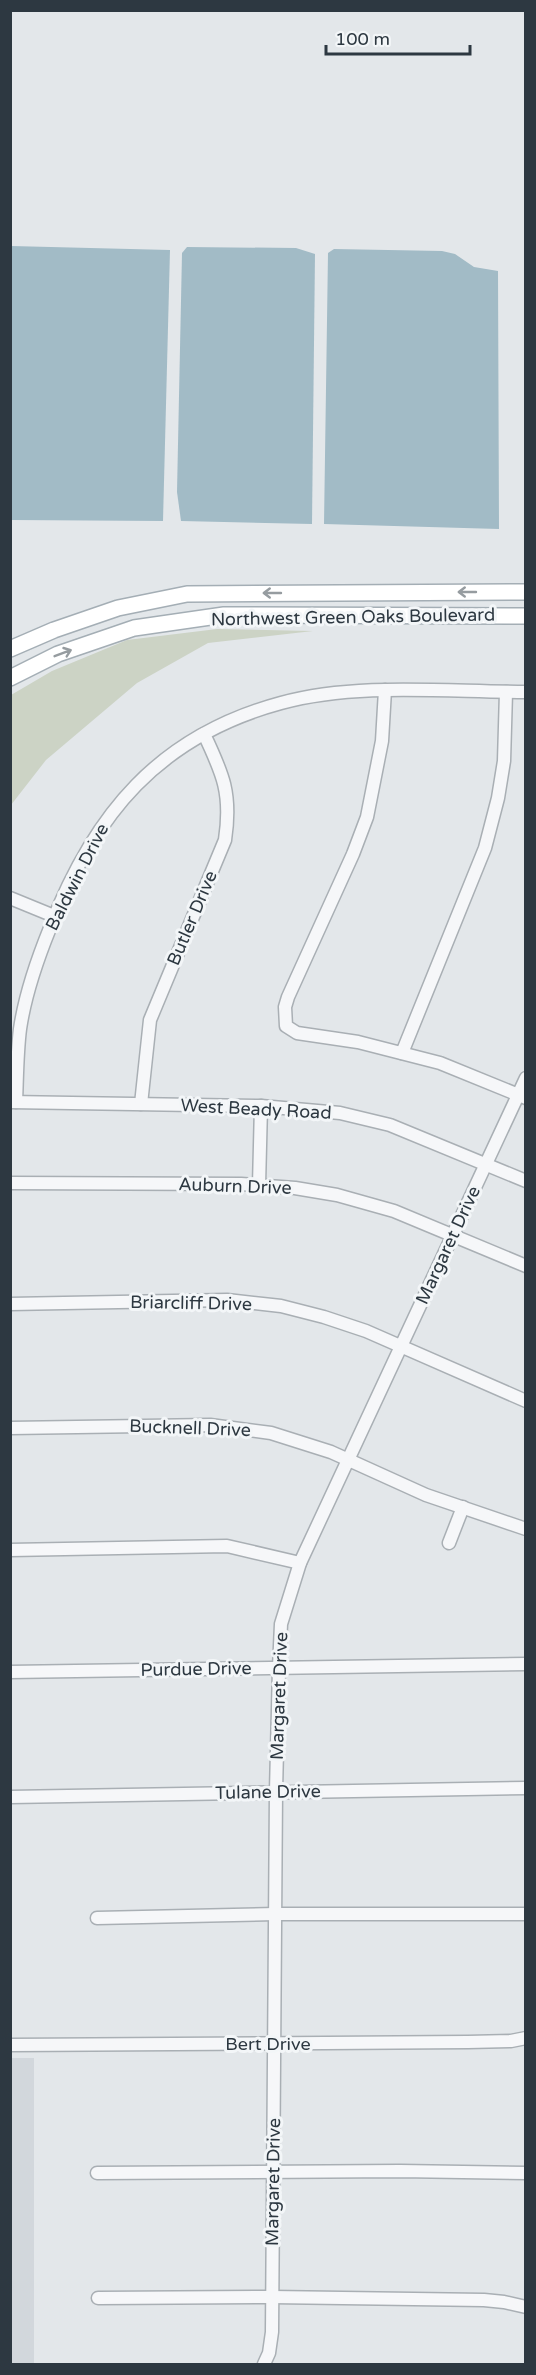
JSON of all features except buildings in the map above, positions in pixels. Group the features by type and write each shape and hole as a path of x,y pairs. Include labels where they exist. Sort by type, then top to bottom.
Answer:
{"main road":[{"name":"Northwest Green Oaks Boulevard","path":"10,650 54,630 118,609 187,594 525,592"},
{"name":"Northwest Green Oaks Boulevard","path":"10,678 58,654 134,628 224,615 525,616"}],"street":[{"name":"Baldwin Drive","path":"13,1102 15,1028 54,916 104,821 154,767 224,723 282,703 329,695 385,690 525,692"},
{"path":"385,690 382,741 367,818 288,997 285,1008 286,1026 297,1034 358,1042 440,1063 522,1097"},
{"path":"402,1053 485,848 498,798 504,761 506,692"},
{"name":"Butler Drive","path":"141,1104 150,1020 225,840 228,795 225,781 204,734"},
{"path":"10,898 54,916"},
{"name":"Margaret Drive","path":"264,2364 269,2353 272,2332 276,1791 281,1624 300,1563 485,1164 522,1097 525,1078"},
{"name":"West Beady Road","path":"13,1102 261,1106 340,1113 390,1125 525,1181"},
{"path":"259,1185 261,1106"},
{"name":"Auburn Drive","path":"10,1184 259,1185 295,1188 337,1195 394,1210 525,1266"},
{"name":"Briarcliff Drive","path":"10,1304 227,1300 281,1306 366,1331 525,1401"},
{"name":"Bucknell Drive","path":"10,1428 173,1425 243,1428 271,1433 331,1452 426,1495 525,1529"},
{"path":"449,1543 463,1508"},
{"path":"10,1550 227,1546 300,1563"},
{"name":"Purdue Drive","path":"10,1672 525,1664"},
{"name":"Tulane Drive","path":"10,1797 525,1788"},
{"path":"97,1918 275,1914 525,1914"},
{"name":"Bert Drive","path":"10,2045 479,2042 525,2038"},
{"path":"97,2173 400,2171 525,2173"},
{"path":"98,2298 272,2297 484,2300 525,2307"}],"shaded area":[{"path":"217,629 313,631 208,643 137,683 46,760 11,805 11,695 52,671 127,640"},
{"path":"10,2058 34,2058 34,2364 11,2364"}],"water":[{"path":"11,246 170,250 163,521 11,520"},
{"path":"187,247 296,248 315,254 312,524 181,521 177,492 182,253"},
{"path":"334,249 442,251 455,254 474,267 498,271 499,529 324,524 328,253"}]}
